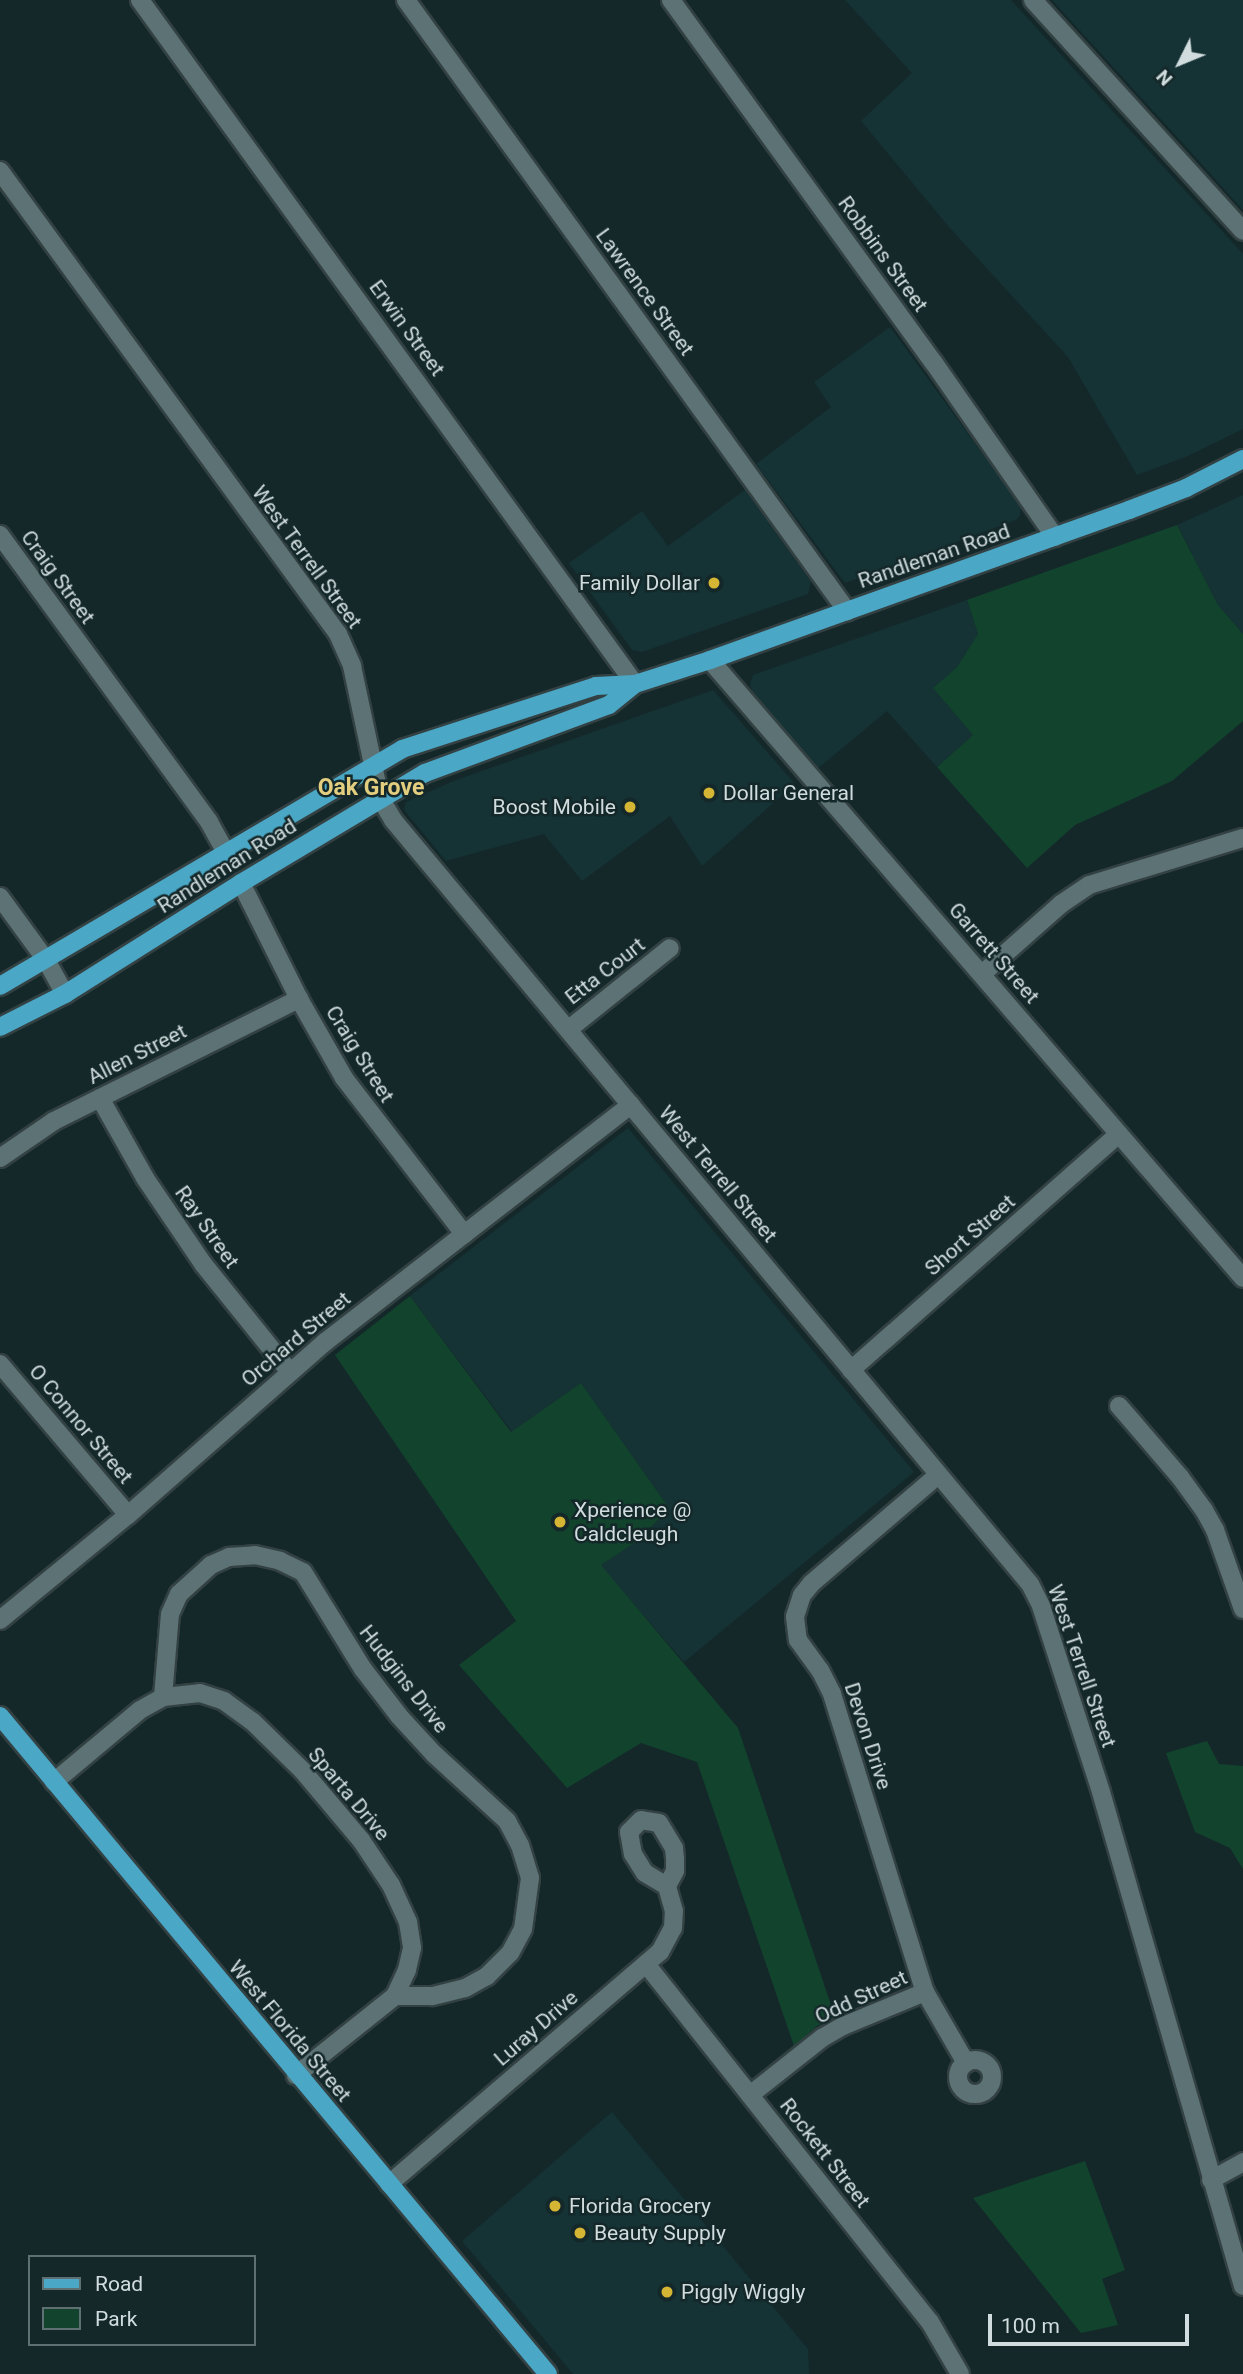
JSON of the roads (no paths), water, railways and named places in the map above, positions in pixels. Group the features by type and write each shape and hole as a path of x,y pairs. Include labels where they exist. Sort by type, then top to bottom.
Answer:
{"main road":[{"name":"Randleman Road","path":"0,986 131,911 225,851 371,765 402,750 596,686 635,684 710,660 1186,488 1243,459"},
{"name":"Randleman Road","path":"0,1027 65,994 380,798 425,774 609,705 635,684"},
{"name":"West Florida Street","path":"0,1716 296,2075 548,2374"}],"street":[{"name":"Erwin Street","path":"141,0 635,684"},
{"name":"Lawrence Street","path":"406,0 847,611"},
{"name":"Robbins Street","path":"671,0 934,363 1055,537"},
{"path":"1033,0 1243,231"},
{"name":"West Terrell Street","path":"0,171 338,634 352,666 380,798 393,820 1015,1565 1041,1606 1101,1792 1243,2286"},
{"name":"Craig Street","path":"0,535 209,822 225,851"},
{"name":"Garrett Street","path":"710,660 1243,1278"},
{"path":"982,974 1089,884 1243,838"},
{"name":"Craig Street","path":"241,883 299,999 344,1078 464,1234"},
{"path":"0,897 46,960 65,994"},
{"name":"Etta Court","path":"569,1029 670,948"},
{"name":"Allen Street","path":"0,1158 54,1121 299,999"},
{"name":"Ray Street","path":"100,1098 145,1178 204,1265 290,1372"},
{"name":"Orchard Street","path":"0,1620 128,1515 290,1372 631,1105"},
{"name":"Short Street","path":"851,1370 1119,1134"},
{"name":"O Connor Street","path":"0,1364 128,1515"},
{"path":"1119,1406 1180,1477 1204,1510 1215,1530 1243,1609"},
{"name":"Devon Drive","path":"938,1475 811,1584 802,1595 795,1617 798,1640 820,1670 841,1721 925,1992 966,2063"},
{"name":"Hudgins Drive","path":"163,1697 170,1614 179,1594 211,1565 229,1557 255,1555 280,1561 303,1572 363,1669 399,1716 433,1754 507,1821 520,1845 530,1878 523,1929 510,1953 487,1976 465,1988 432,1996 395,1996"},
{"name":"Sparta Drive","path":"163,1697 200,1693 224,1701 252,1721 302,1769 361,1840 391,1885 408,1922 412,1948 407,1970 395,1996"},
{"path":"54,1782 140,1710 163,1697"},
{"name":"Luray Drive","path":"389,2184 660,1952 673,1928 674,1911 667,1886"},
{"name":"Rockett Street","path":"646,1964 930,2322 960,2374"},
{"name":"Odd Street","path":"750,2095 822,2038 843,2026 925,1992"},
{"path":"296,2075 395,1996"},
{"path":"1211,2180 1243,2162"}],"place":[{"name":"Family Dollar","path":"714,583"},
{"name":"Dollar General","path":"709,793"},
{"name":"Boost Mobile","path":"630,807"},
{"name":"Xperience @ Caldcleugh","path":"560,1522"},
{"name":"Florida Grocery","path":"555,2206"},
{"name":"Beauty Supply","path":"580,2233"},
{"name":"Piggly Wiggly","path":"667,2292"}],"district":[{"name":"Oak Grove","path":"371,788"}]}
